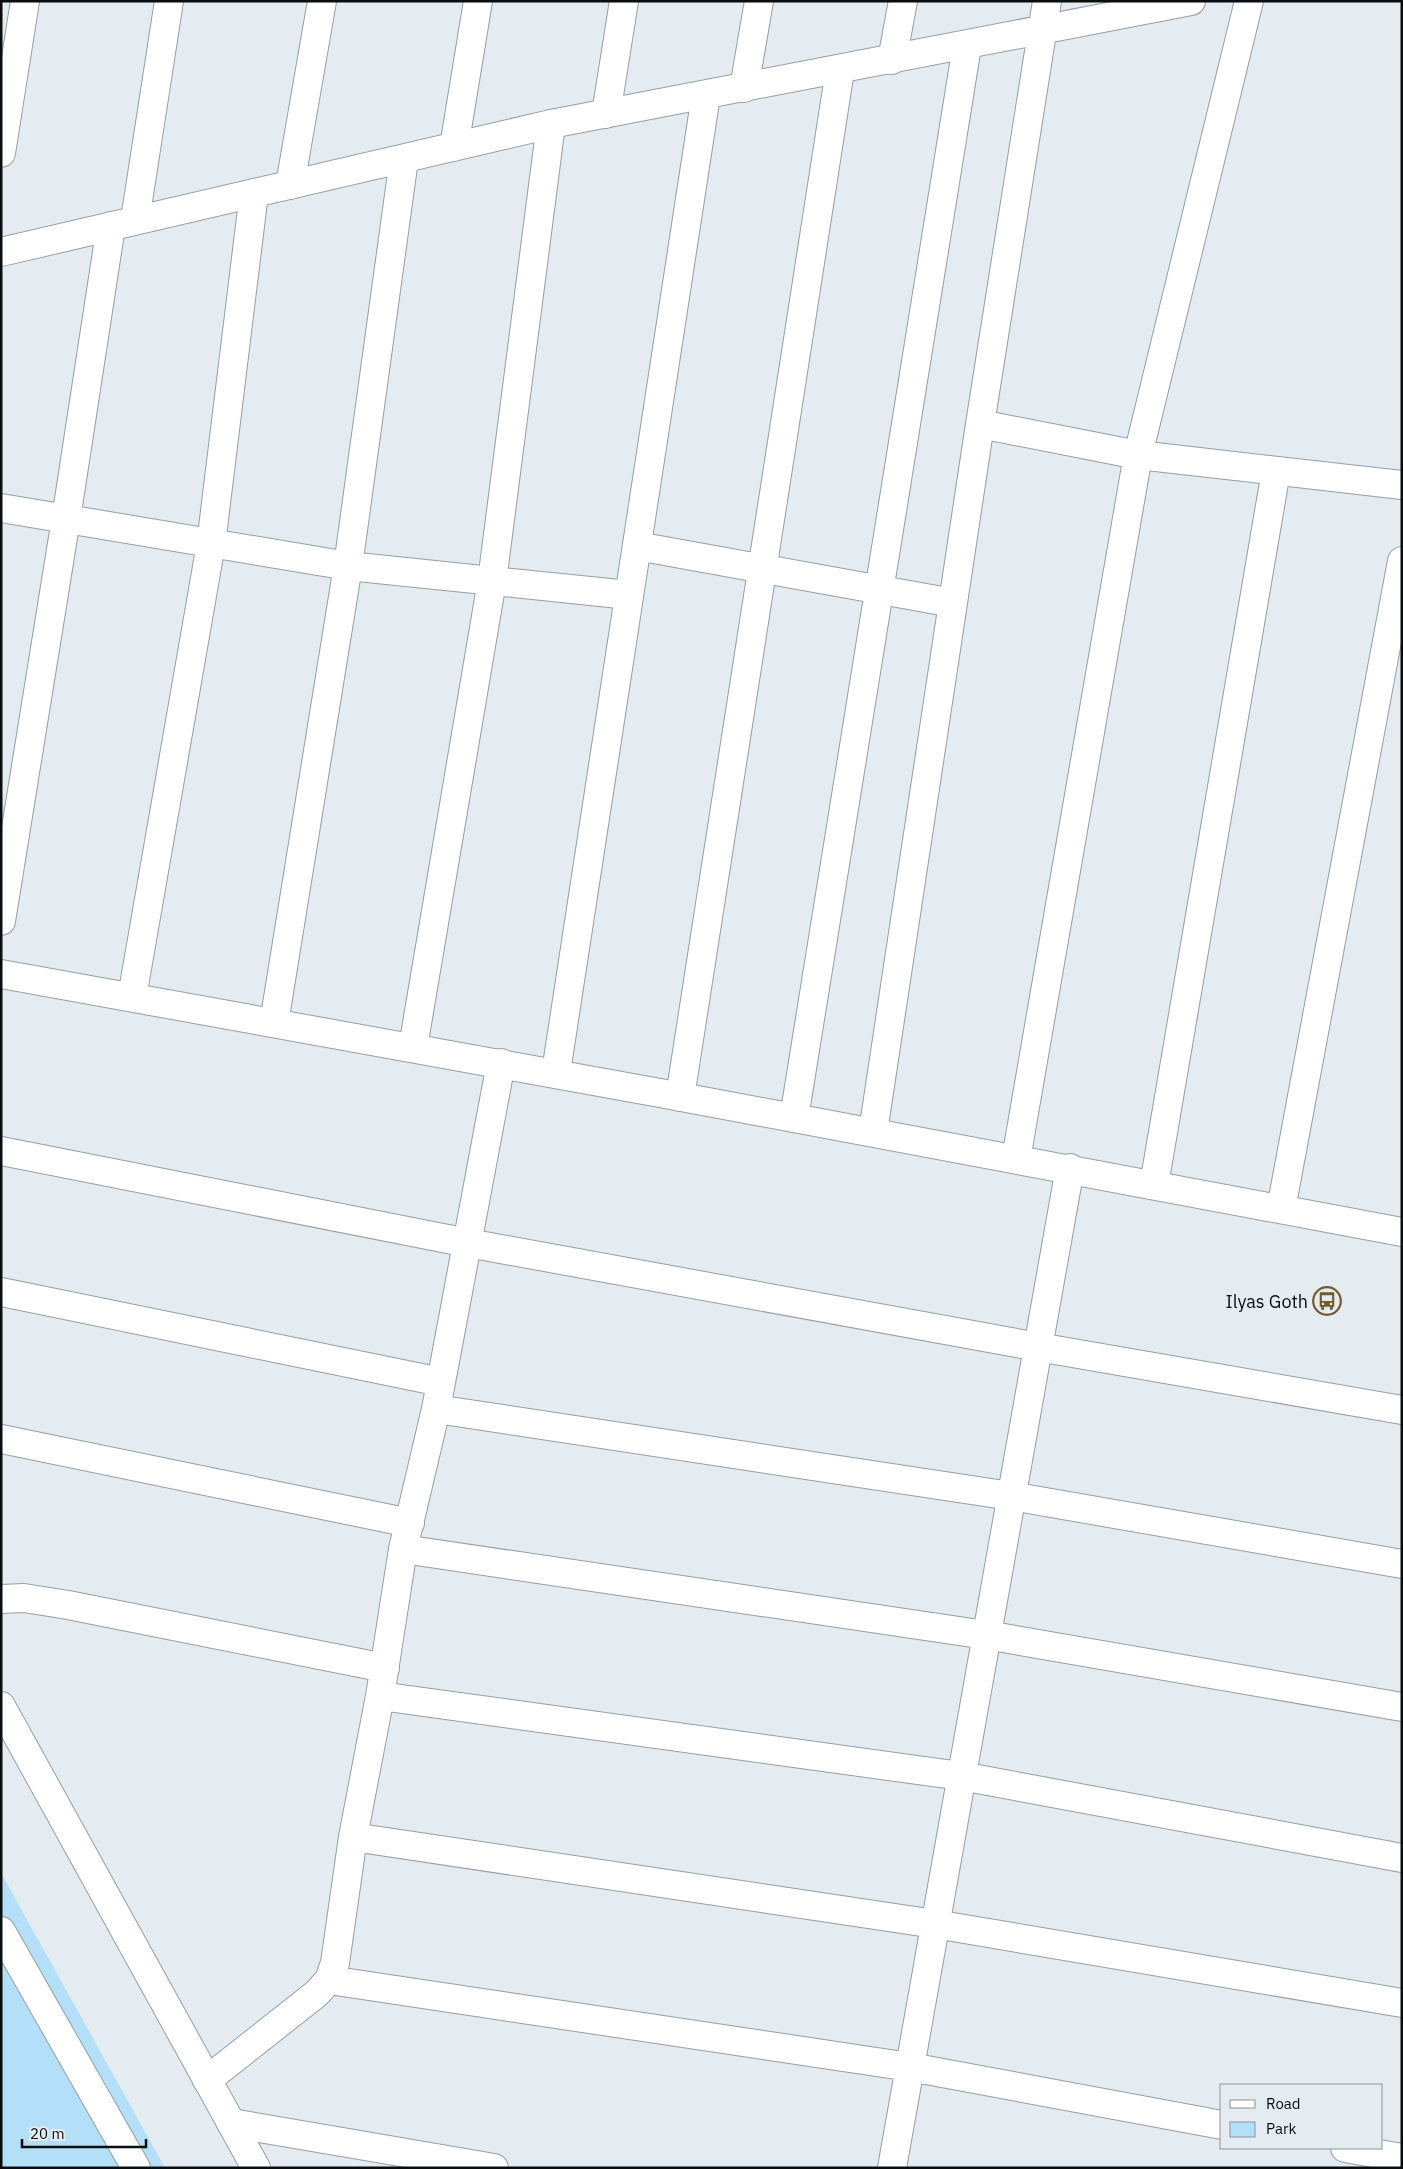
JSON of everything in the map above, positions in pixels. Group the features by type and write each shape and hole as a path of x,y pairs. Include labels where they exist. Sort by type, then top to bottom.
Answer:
{"street":[{"path":"1,153 25,1"},
{"path":"1,921 66,519 123,223 169,1"},
{"path":"290,185 322,1"},
{"path":"454,147 478,1"},
{"path":"606,114 624,1"},
{"path":"744,88 759,1"},
{"path":"892,60 903,1"},
{"path":"873,1132 980,424 1047,1"},
{"path":"1,252 551,124 967,46 1191,1"},
{"path":"1016,1159 1138,455 1248,1"},
{"path":"794,1118 967,46"},
{"path":"680,1097 840,70"},
{"path":"556,1072 706,95"},
{"path":"413,1047 492,581 551,124"},
{"path":"274,1022 348,566 404,159"},
{"path":"132,997 211,544 254,193"},
{"path":"980,424 1138,455 1402,485"},
{"path":"1154,1185 1276,471"},
{"path":"1,508 348,566 629,595"},
{"path":"637,546 953,603"},
{"path":"1281,1209 1402,561"},
{"path":"1,974 556,1072 680,1097 1070,1168 1402,1232"},
{"path":"208,2080 316,1994 329,1980 336,1963 353,1837 385,1668 403,1549 436,1409 501,1063"},
{"path":"1,1151 468,1243 1038,1347 1402,1410"},
{"path":"892,2168 1070,1168"},
{"path":"1,1292 441,1382"},
{"path":"436,1409 1011,1496 1402,1564"},
{"path":"1,1440 410,1522"},
{"path":"403,1549 986,1635 1402,1707"},
{"path":"1,1599 24,1598 68,1605 385,1668"},
{"path":"380,1696 961,1776 1402,1858"},
{"path":"1,1706 256,2168"},
{"path":"353,1837 935,1924 1402,2002"},
{"path":"1,1931 136,2168"},
{"path":"329,1980 910,2068 1220,2125"},
{"path":"231,2123 494,2168"},
{"path":"1351,2149 1402,2158"}],"green space":[{"path":"1,1873 165,2168 1,2168"}],"place":[{"name":"Ilyas Goth","path":"1327,1301"}]}
